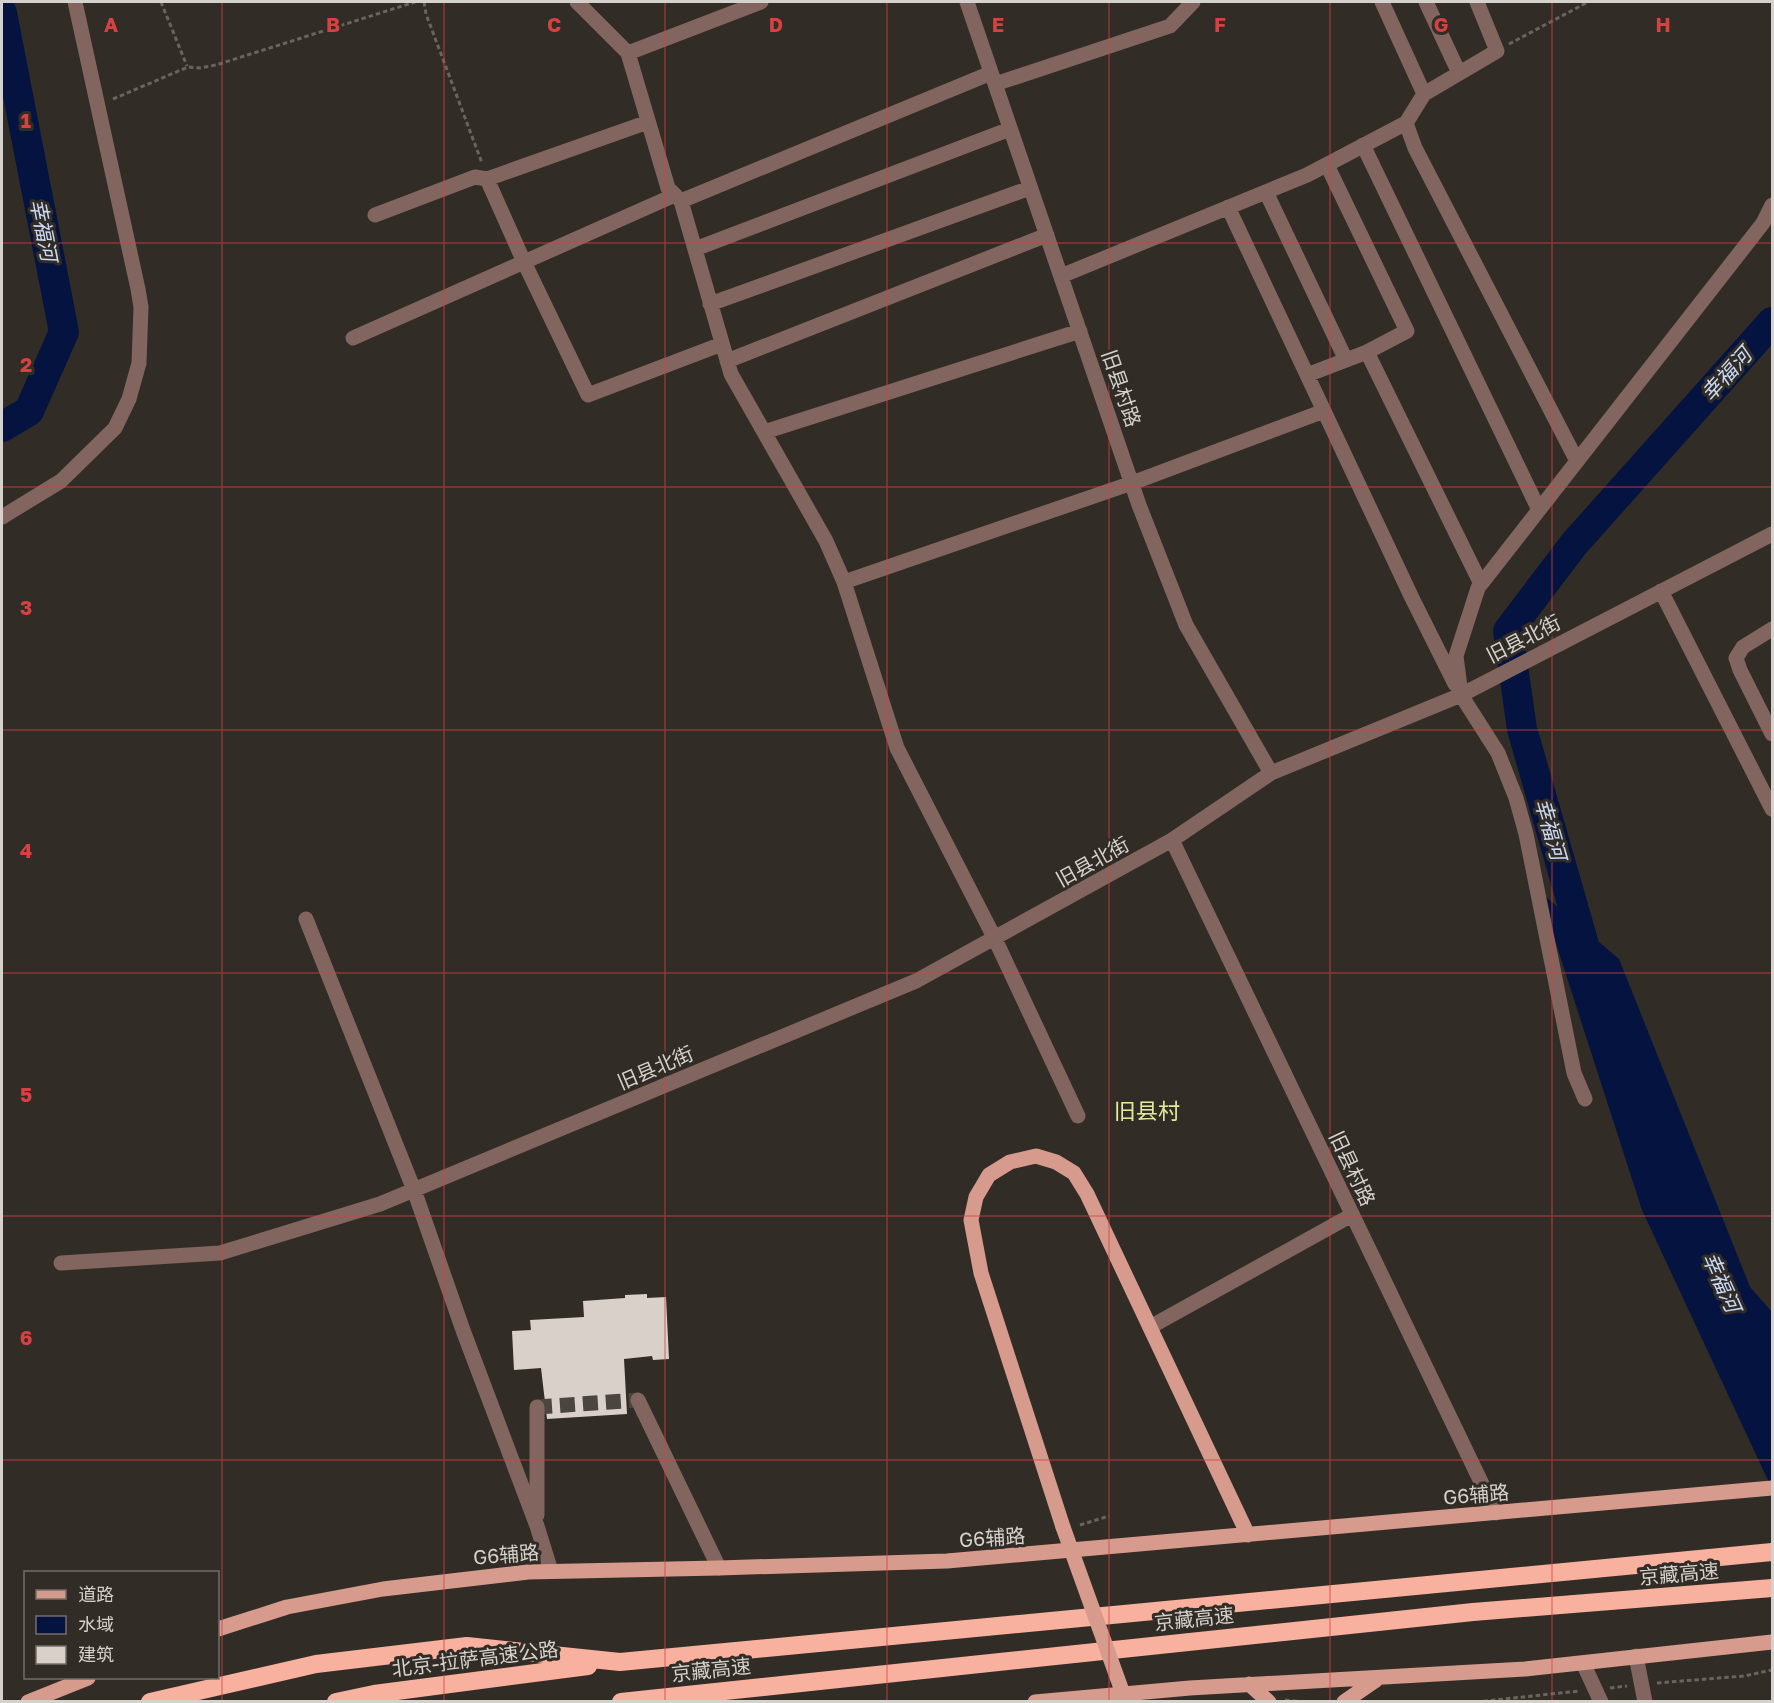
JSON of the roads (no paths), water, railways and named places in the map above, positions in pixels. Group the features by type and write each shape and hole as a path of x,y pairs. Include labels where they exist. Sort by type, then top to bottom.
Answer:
{"highway":[{"path":"150,1701 316,1664 467,1646 620,1662 1766,1553"},
{"name":"京藏高速","path":"621,1701 1473,1612 1773,1588"},
{"name":"北京-拉萨高速公路","path":"336,1701 620,1662"}],"main road":[{"path":"1126,1701 981,1273 971,1220 976,1197 989,1175 1010,1162 1036,1156 1056,1162 1074,1173 1087,1194 1248,1535"},
{"name":"G6辅路","path":"219,1629 286,1607 383,1589 528,1572 947,1562 1773,1488"},
{"path":"1035,1701 1249,1684 1379,1678 1583,1663 1773,1642"},
{"path":"1344,1701 1379,1678"},
{"path":"28,1701 83,1679"},
{"path":"1249,1684 1269,1701"}],"street":[{"path":"2,517 61,481 115,428 129,399 140,363 141,307 138,289 75,2"},
{"path":"577,2 628,53 668,188 678,198 731,374 826,540 844,582 897,748 995,939 1078,1116"},
{"path":"628,53 761,2"},
{"name":"旧县村路","path":"969,2 1010,129 1132,483 1186,625 1271,773"},
{"path":"353,338 524,262 678,198 993,78 1170,26 1193,2"},
{"path":"1382,2 1424,94"},
{"path":"1426,2 1459,74"},
{"path":"1061,276 1327,165 1406,123 1424,94 1497,51 1477,2"},
{"path":"375,215 475,177 488,179 648,122"},
{"path":"1406,123 1415,148 1577,462"},
{"path":"694,249 1010,129"},
{"path":"1363,145 1539,510"},
{"path":"1307,375 1367,352 1407,331 1327,165"},
{"path":"488,179 524,262 588,395 722,344"},
{"path":"710,304 1030,188"},
{"path":"1266,192 1346,360"},
{"path":"1461,695 1456,656 1478,588 1763,223 1773,205"},
{"path":"1228,207 1412,598 1461,695 1498,753 1516,798 1526,834 1574,1073 1585,1099"},
{"path":"727,361 1047,235"},
{"path":"764,432 1080,331"},
{"path":"1367,352 1481,584"},
{"path":"844,582 1132,483 1324,411"},
{"name":"旧县北街","path":"61,1263 220,1253 380,1204 916,981 1173,840 1271,773 1461,695 1773,534"},
{"path":"1661,591 1773,809"},
{"path":"1773,629 1743,647 1736,658 1773,734"},
{"name":"旧县村路","path":"1173,840 1496,1513"},
{"path":"306,919 414,1190 464,1333 537,1526 551,1571"},
{"path":"1150,1327 1352,1215"},
{"path":"638,1400 719,1569"},
{"path":"537,1407 537,1526"},
{"path":"1636,1656 1645,1701"},
{"path":"1583,1663 1601,1701"}],"water":[{"path":"1539,891 1619,959 1750,1287 1772,1312 1772,1489 1642,1210"}],"waterway":[{"name":"幸福河","path":"2,13 64,332 29,411 2,427"},
{"name":"幸福河","path":"1589,962 1522,729 1508,631 1574,544 1772,322"}],"tunnel":[{"path":"537,1407 638,1400"}],"district":[{"name":"旧县村","path":"1147,1110"}]}
